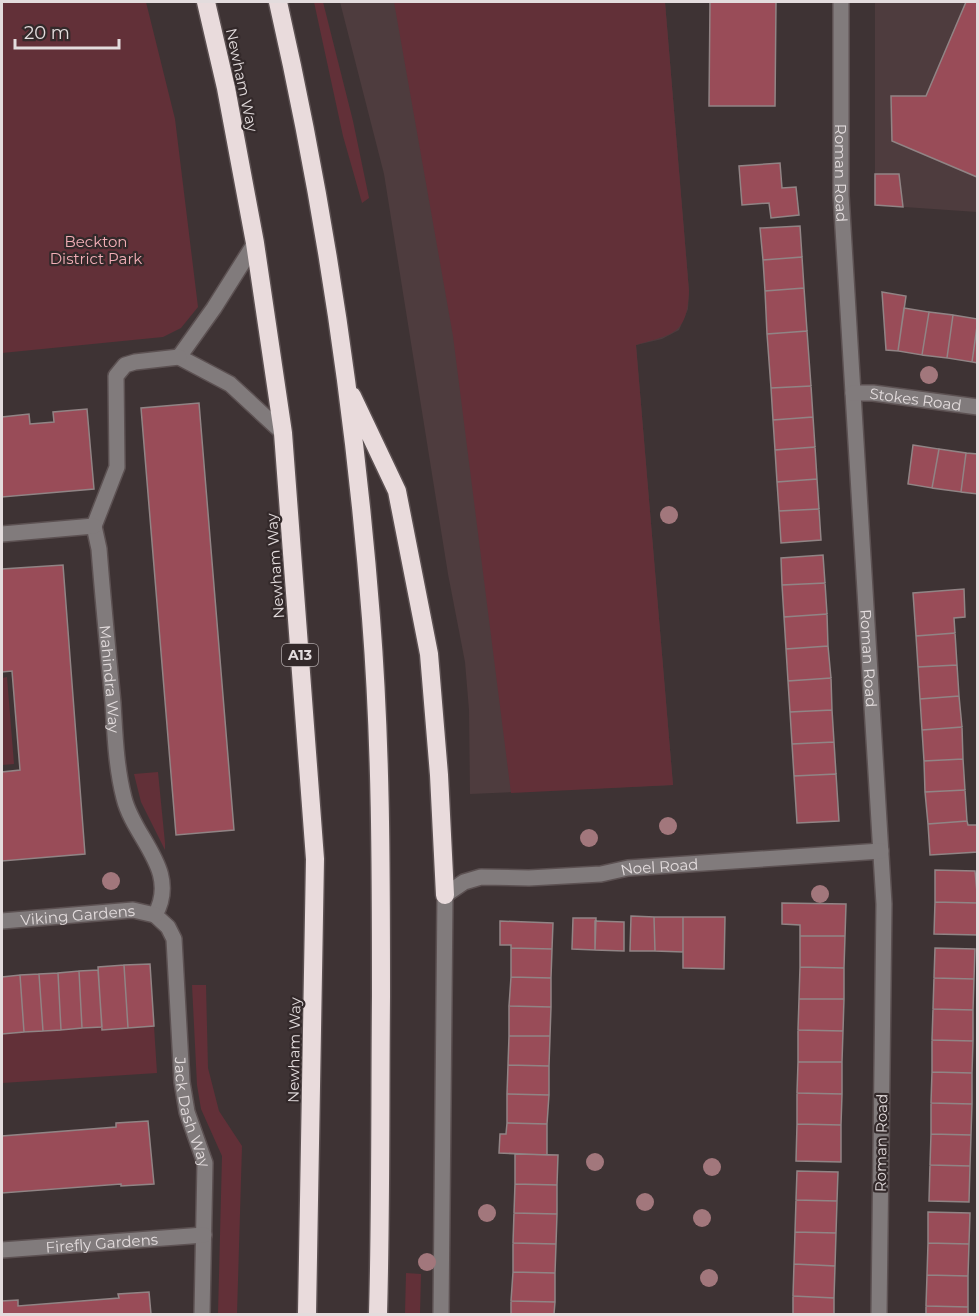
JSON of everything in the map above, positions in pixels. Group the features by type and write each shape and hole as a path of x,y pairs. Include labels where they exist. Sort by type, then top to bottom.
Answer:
{"highway":[{"name":"Newham Way","path":"206,2 226,88 255,243 283,433 315,859 307,1314"},
{"path":"278,2 301,103 346,383 371,618 381,831 378,1314"},
{"path":"346,383 397,491 416,582 429,654 439,775 445,896"}],"street":[{"name":"Roman Road","path":"841,2 842,195 884,904 879,1314"},
{"path":"179,357 214,308 255,243"},
{"path":"2,534 94,526 117,467 116,376 124,366 135,362 179,357 230,384 283,433"},
{"name":"Stokes Road","path":"853,393 873,393 978,407"},
{"name":"Mahindra Way","path":"94,526 99,549 118,764 124,800 158,863 162,903 155,915"},
{"name":"Noel Road","path":"445,896 464,882 481,877 529,878 601,874 628,868 881,852"},
{"path":"441,1314 445,896"},
{"name":"Viking Gardens","path":"2,921 133,910 155,915"},
{"name":"Jack Dash Way","path":"155,915 168,927 174,939 182,1082 187,1112 205,1163 202,1314"},
{"name":"Firefly Gardens","path":"2,1250 204,1235"}],"shaded area":[{"path":"340,2 665,2 689,291 688,309 679,330 662,339 636,345 673,785 470,794 469,710 465,662 448,574 384,174"},
{"path":"977,2 977,212 875,205 875,3"}],"green space":[{"name":"Beckton District Park","path":"2,2 146,2 175,119 198,307 181,328 163,337 2,353"},
{"path":"314,2 323,2 353,121 369,198 362,203 343,136"},
{"path":"394,2 665,2 689,291 688,306 681,325 676,330 669,335 636,345 673,785 511,793 453,336"},
{"path":"7,677 14,764 2,765 2,678"},
{"path":"158,772 165,850 141,802 134,774"},
{"path":"192,985 206,985 208,1068 219,1111 242,1146 237,1314 218,1314 222,1156 201,1109 197,1085"},
{"path":"154,1026 157,1073 2,1083 2,1034"},
{"path":"406,1273 421,1274 420,1314 405,1314"}],"building":[{"path":"710,2 776,2 775,106 709,106"},
{"path":"966,2 978,2 977,177 892,141 891,96 926,96"},
{"path":"780,163 782,188 796,187 799,215 771,218 769,203 742,205 739,166"},
{"path":"875,174 899,174 903,207 875,205"},
{"path":"800,226 802,257 763,260 760,228"},
{"path":"802,257 804,288 765,291 763,260"},
{"path":"804,288 807,331 767,334 765,291"},
{"path":"882,292 906,296 898,351 886,350"},
{"path":"904,308 929,312 922,355 898,351"},
{"path":"929,312 953,315 947,358 922,355"},
{"path":"953,315 978,319 972,362 947,358"},
{"path":"978,320 978,363 972,362"},
{"path":"807,331 811,386 771,388 767,334"},
{"path":"811,386 813,417 773,420 771,388"},
{"path":"199,403 234,830 176,835 141,408"},
{"path":"87,409 94,489 2,497 2,417 29,414 30,424 54,422 53,412"},
{"path":"813,417 815,447 775,450 773,420"},
{"path":"913,445 939,449 932,488 908,484"},
{"path":"815,447 817,479 777,482 775,450"},
{"path":"939,449 966,453 961,492 932,488"},
{"path":"966,453 978,454 978,494 961,492"},
{"path":"817,479 819,509 779,511 777,482"},
{"path":"819,509 821,540 781,543 779,511"},
{"path":"823,555 825,583 782,585 781,558"},
{"path":"63,565 85,854 2,861 2,772 20,770 12,671 2,672 2,569"},
{"path":"825,583 827,614 784,617 782,585"},
{"path":"964,589 965,617 954,618 955,633 916,636 913,593"},
{"path":"827,614 828,646 786,649 784,617"},
{"path":"955,633 957,665 918,667 916,636"},
{"path":"828,646 831,678 788,681 786,649"},
{"path":"957,665 959,696 920,699 918,667"},
{"path":"831,678 832,710 790,712 788,681"},
{"path":"959,696 962,727 922,730 920,699"},
{"path":"832,710 834,742 792,744 790,712"},
{"path":"962,727 963,759 924,761 922,730"},
{"path":"834,742 836,774 794,776 792,744"},
{"path":"963,759 965,790 925,792 924,761"},
{"path":"836,774 839,821 797,823 794,776"},
{"path":"965,790 967,821 928,824 925,792"},
{"path":"967,821 968,825 978,825 978,852 930,855 928,824"},
{"path":"935,870 975,871 978,903 935,902"},
{"path":"935,902 978,903 978,935 934,934"},
{"path":"782,903 846,904 845,936 800,936 800,925 782,924"},
{"path":"631,916 654,917 655,951 630,951"},
{"path":"654,917 683,917 683,952 655,951"},
{"path":"683,917 725,917 724,969 683,968"},
{"path":"573,918 596,918 595,950 572,949"},
{"path":"500,921 553,923 552,949 511,948 511,945 500,945"},
{"path":"595,921 624,922 624,951 595,950"},
{"path":"800,936 845,936 844,968 800,967"},
{"path":"511,948 552,949 551,978 511,977"},
{"path":"935,948 975,949 974,979 934,978"},
{"path":"150,964 154,1026 128,1028 124,965"},
{"path":"124,965 128,1028 102,1030 98,967"},
{"path":"800,967 844,968 844,999 799,999"},
{"path":"98,970 102,1027 82,1028 79,971"},
{"path":"79,971 82,1028 61,1030 58,973"},
{"path":"58,973 61,1030 43,1031 39,974"},
{"path":"39,974 43,1031 24,1032 20,975"},
{"path":"20,975 24,1032 2,1034 2,977"},
{"path":"511,977 551,978 551,1007 509,1006"},
{"path":"934,978 974,979 973,1010 933,1009"},
{"path":"799,999 844,999 843,1031 798,1030"},
{"path":"509,1006 551,1007 550,1036 509,1036"},
{"path":"933,1009 973,1010 973,1041 932,1040"},
{"path":"798,1030 843,1031 842,1062 798,1062"},
{"path":"509,1036 550,1036 549,1066 508,1065"},
{"path":"932,1040 973,1041 972,1073 932,1072"},
{"path":"798,1062 842,1062 842,1094 797,1093"},
{"path":"508,1065 549,1066 549,1095 507,1094"},
{"path":"932,1072 972,1073 972,1104 931,1103"},
{"path":"797,1093 842,1094 841,1125 797,1124"},
{"path":"507,1094 549,1095 547,1124 507,1123"},
{"path":"931,1103 972,1104 971,1135 931,1134"},
{"path":"148,1121 154,1184 121,1186 121,1184 2,1193 2,1136 116,1127 116,1123"},
{"path":"507,1123 547,1124 547,1155 499,1153 500,1134 506,1134"},
{"path":"797,1124 841,1125 841,1162 796,1161"},
{"path":"931,1134 971,1135 970,1166 930,1165"},
{"path":"515,1154 558,1155 557,1185 515,1184"},
{"path":"930,1165 970,1166 969,1202 929,1201"},
{"path":"797,1171 838,1172 837,1201 796,1200"},
{"path":"515,1184 557,1185 557,1214 514,1213"},
{"path":"796,1200 837,1201 836,1233 795,1232"},
{"path":"928,1212 970,1213 969,1244 928,1243"},
{"path":"514,1213 557,1214 556,1244 513,1243"},
{"path":"795,1232 836,1233 835,1266 794,1264"},
{"path":"513,1243 556,1244 555,1273 513,1272"},
{"path":"928,1243 969,1244 968,1276 927,1275"},
{"path":"794,1264 835,1266 834,1298 793,1296"},
{"path":"513,1272 555,1273 555,1302 511,1301"},
{"path":"927,1275 968,1276 968,1307 926,1306"},
{"path":"149,1292 151,1314 2,1314 2,1301 18,1300 18,1306 119,1298 118,1294"},
{"path":"793,1296 834,1298 834,1314 793,1314"},
{"path":"511,1301 555,1302 554,1314 511,1314"},
{"path":"926,1306 968,1307 968,1314 926,1314"}]}
